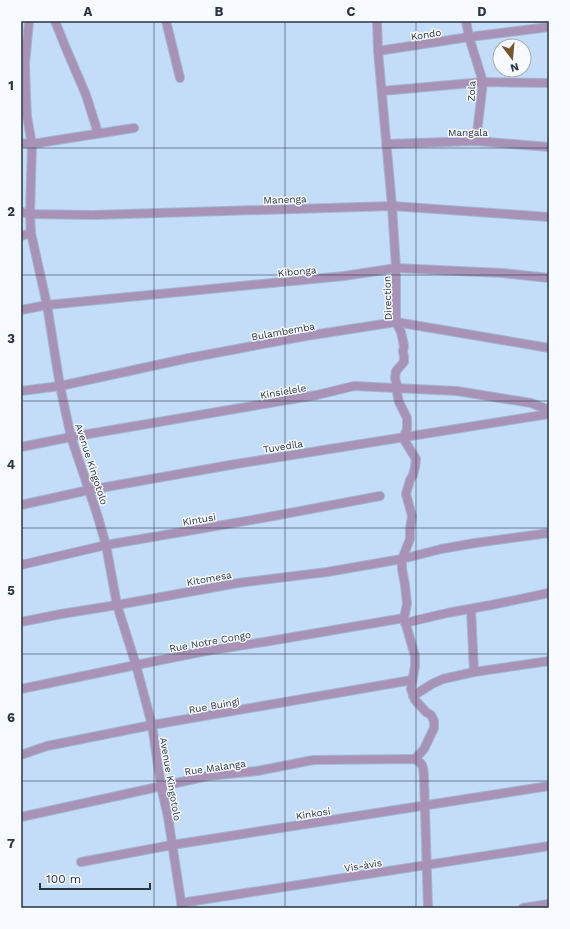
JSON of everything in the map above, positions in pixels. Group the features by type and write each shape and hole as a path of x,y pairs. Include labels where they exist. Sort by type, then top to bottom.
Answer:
{"street":[{"name":"Avenue Kingotolo","path":"29,21 23,64 27,117 32,144 25,213 47,305 60,386 71,437 106,545 117,605 136,664 152,726 160,786 168,817 181,906"},
{"path":"55,21 86,95 98,133"},
{"path":"166,21 180,78"},
{"name":"Direction","path":"377,21 378,51 396,268 396,322 401,332 404,346 404,362 396,371 395,378 399,402 407,418 407,428 403,438"},
{"name":"Zola","path":"466,21 483,82 476,141"},
{"name":"Kondo","path":"378,51 549,27"},
{"path":"382,91 483,82 549,83"},
{"path":"21,144 32,144 134,128"},
{"name":"Mangala","path":"386,144 476,141 549,147"},
{"name":"Manenga","path":"25,213 93,215 392,206 549,217"},
{"path":"21,236 31,233"},
{"name":"Kibonga","path":"21,310 47,305 344,276 396,268 502,273 549,278"},
{"name":"Bulambemba","path":"21,391 60,386 189,358 306,336 396,322 549,348"},
{"name":"Kinsielele","path":"21,447 317,395 354,386 457,391 531,403 549,410"},
{"name":"Tuvedila","path":"21,505 88,490 329,449 549,414"},
{"path":"403,438 416,459 413,475 406,494 412,516 410,539 402,559 407,604 405,620 415,656 411,689 415,700 431,715 434,721 434,728 424,749 415,759 423,766 424,776 428,908"},
{"name":"Kintusi","path":"21,565 106,545 380,496"},
{"name":"Kitomesa","path":"21,622 238,583 327,572 402,559 441,549 475,543 549,533"},
{"name":"Rue Notre Congo","path":"21,689 136,664 206,651 471,609 549,593"},
{"path":"471,609 474,672"},
{"path":"413,696 443,679 474,672 549,661"},
{"name":"Rue Buingi","path":"21,755 48,746 152,726 412,680"},
{"name":"Rue Malanga","path":"21,817 208,776 257,771 313,760 415,759"},
{"name":"Kinkosi","path":"81,862 172,845 549,786"},
{"name":"Vis-àvis","path":"181,906 549,846"},
{"path":"523,908 549,904"}]}
